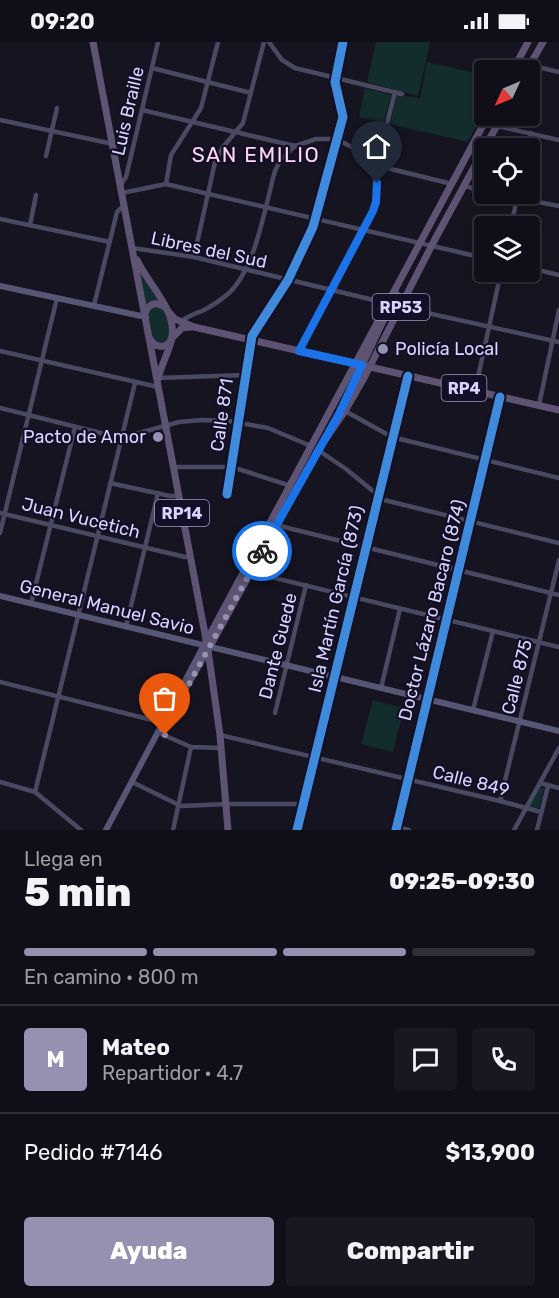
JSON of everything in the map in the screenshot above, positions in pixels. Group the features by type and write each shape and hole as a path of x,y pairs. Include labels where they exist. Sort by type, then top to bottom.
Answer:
{"main road":[{"path":"93,42 150,339 154,345 165,346 182,328 194,327"},
{"path":"518,60 528,42"},
{"path":"533,60 543,42"},
{"name":"RP53","path":"207,647 276,525 315,448 345,411 386,303 482,126"},
{"name":"RP53","path":"362,365 400,307 496,126"},
{"path":"132,248 139,265 166,309 171,326 171,340 158,383"},
{"name":"RP53","path":"207,647 291,486 339,414 415,251"},
{"path":"0,286 145,315"},
{"path":"145,315 149,306 153,304 159,304 166,309"},
{"name":"RP4","path":"166,309 172,316 194,327 559,410"},
{"name":"RP14","path":"150,339 207,647 220,735 228,830"},
{"name":"General Manuel Savio","path":"0,596 559,731"},
{"path":"106,830 207,647"}],"street":[{"name":"Luis Braille","path":"121,190 158,42"},
{"path":"165,184 171,155 201,108 218,42"},
{"path":"194,257 219,154 244,118 264,42"},
{"path":"269,42 282,60 291,66 335,79 402,94"},
{"path":"335,79 343,42"},
{"path":"152,68 251,93"},
{"path":"540,69 559,72"},
{"name":"Calle 871","path":"227,494 251,340 288,280 316,219 337,139 343,113 335,79"},
{"path":"299,351 376,202 377,183 374,165 395,92"},
{"path":"46,156 57,108"},
{"path":"142,110 295,146"},
{"path":"0,120 113,144"},
{"path":"496,126 559,140"},
{"path":"530,138 531,133"},
{"path":"182,321 223,298 247,270 278,165 295,146 316,139 337,139 356,149 374,165 452,184"},
{"path":"117,166 128,168"},
{"path":"121,190 165,184 474,256"},
{"path":"463,186 474,188"},
{"path":"30,225 36,195"},
{"path":"540,201 559,206"},
{"path":"94,306 117,212 124,205"},
{"path":"0,219 110,243"},
{"name":"Libres del Sud","path":"132,248 194,257 386,303"},
{"path":"540,270 559,275"},
{"path":"475,391 499,282"},
{"path":"0,532 2,513 29,416 57,298"},
{"path":"400,307 559,342"},
{"path":"539,405 559,309"},
{"path":"0,351 135,383 244,375"},
{"name":"Isla Martín García (873)","path":"297,830 408,376"},
{"path":"35,792 135,383"},
{"name":"Doctor Lázaro Bacaro (874)","path":"396,829 500,397"},
{"path":"0,408 121,438 165,424 202,420 239,422 276,430 315,448 346,469 384,500 559,543"},
{"path":"345,411 392,437 559,478"},
{"path":"32,604 75,427"},
{"path":"174,467 232,467 291,486"},
{"path":"110,483 179,496"},
{"path":"126,627 158,493"},
{"name":"Juan Vucetich","path":"2,513 191,557"},
{"path":"276,525 559,595"},
{"name":"Calle 875","path":"500,801 559,560"},
{"path":"250,572 559,647"},
{"name":"Dante Guede","path":"275,713 306,585"},
{"path":"381,688 400,609"},
{"path":"473,710 493,631"},
{"path":"0,682 164,724"},
{"path":"159,733 191,747 221,748"},
{"name":"Calle 849","path":"220,735 541,812"},
{"path":"173,830 191,747"},
{"path":"514,830 559,748"},
{"path":"0,782 35,792 81,830"},
{"path":"132,782 178,806 303,804"},
{"path":"540,783 559,788"},
{"path":"537,830 548,786"},
{"path":"396,829 409,830"}],"green space":[{"path":"376,42 430,42 418,96 367,82"},
{"path":"427,62 474,73 474,126 476,126 468,142 390,124 397,95 420,98"},
{"path":"365,88 391,95 384,122 359,117"},
{"path":"142,274 160,303 146,307 140,275"},
{"path":"154,306 163,307 170,329 169,341 161,345 153,340 147,313"},
{"path":"373,700 404,708 393,752 361,744"},
{"path":"540,786 544,789 539,808 530,808 530,805"}],"cycle path":[{"path":"227,494 252,336 288,280 313,227 343,117 335,82 343,42"},
{"path":"297,830 408,376"},
{"path":"396,830 500,397"}],"way so far":[{"path":"165,735 159,733 172,715 262,551"}],"place":[{"name":"Policía Local","path":"383,349"},
{"name":"Pacto de Amor","path":"158,437"}],"district":[{"name":"SAN EMILIO","path":"256,155"}],"route":[{"path":"262,551 339,414 362,365 299,351 373,211 377,183"}]}
